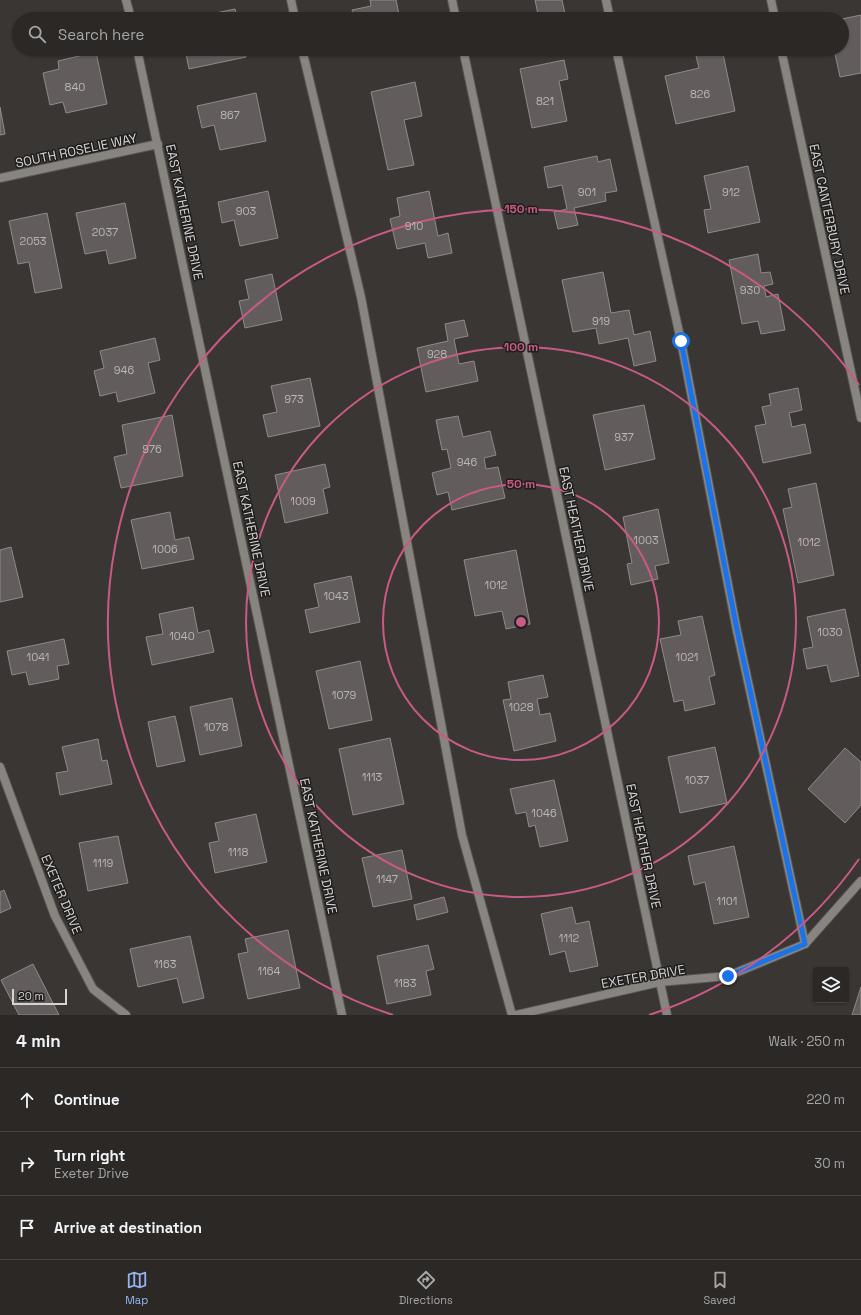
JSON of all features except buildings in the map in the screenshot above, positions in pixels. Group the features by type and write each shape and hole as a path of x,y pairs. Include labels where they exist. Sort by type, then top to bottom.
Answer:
{"street":[{"path":"126,0 129,12"},
{"path":"291,0 294,12"},
{"path":"452,0 455,12"},
{"path":"606,0 609,12"},
{"path":"771,0 774,12"},
{"name":"EAST KATHERINE DRIVE","path":"139,56 342,1015"},
{"path":"304,56 361,298 462,835 512,1015"},
{"name":"EAST HEATHER DRIVE","path":"464,56 667,1015"},
{"path":"618,56 681,341 737,630 805,944"},
{"name":"EAST CANTERBURY DRIVE","path":"783,56 861,418"},
{"name":"SOUTH ROSELIE WAY","path":"0,178 158,144"},
{"name":"EXETER DRIVE","path":"0,767 55,916 93,989 126,1015"},
{"name":"EXETER DRIVE","path":"516,1015 660,982 728,976 805,944 861,881"}],"route":[{"path":"681,341 737,630 805,944 728,976"}]}
